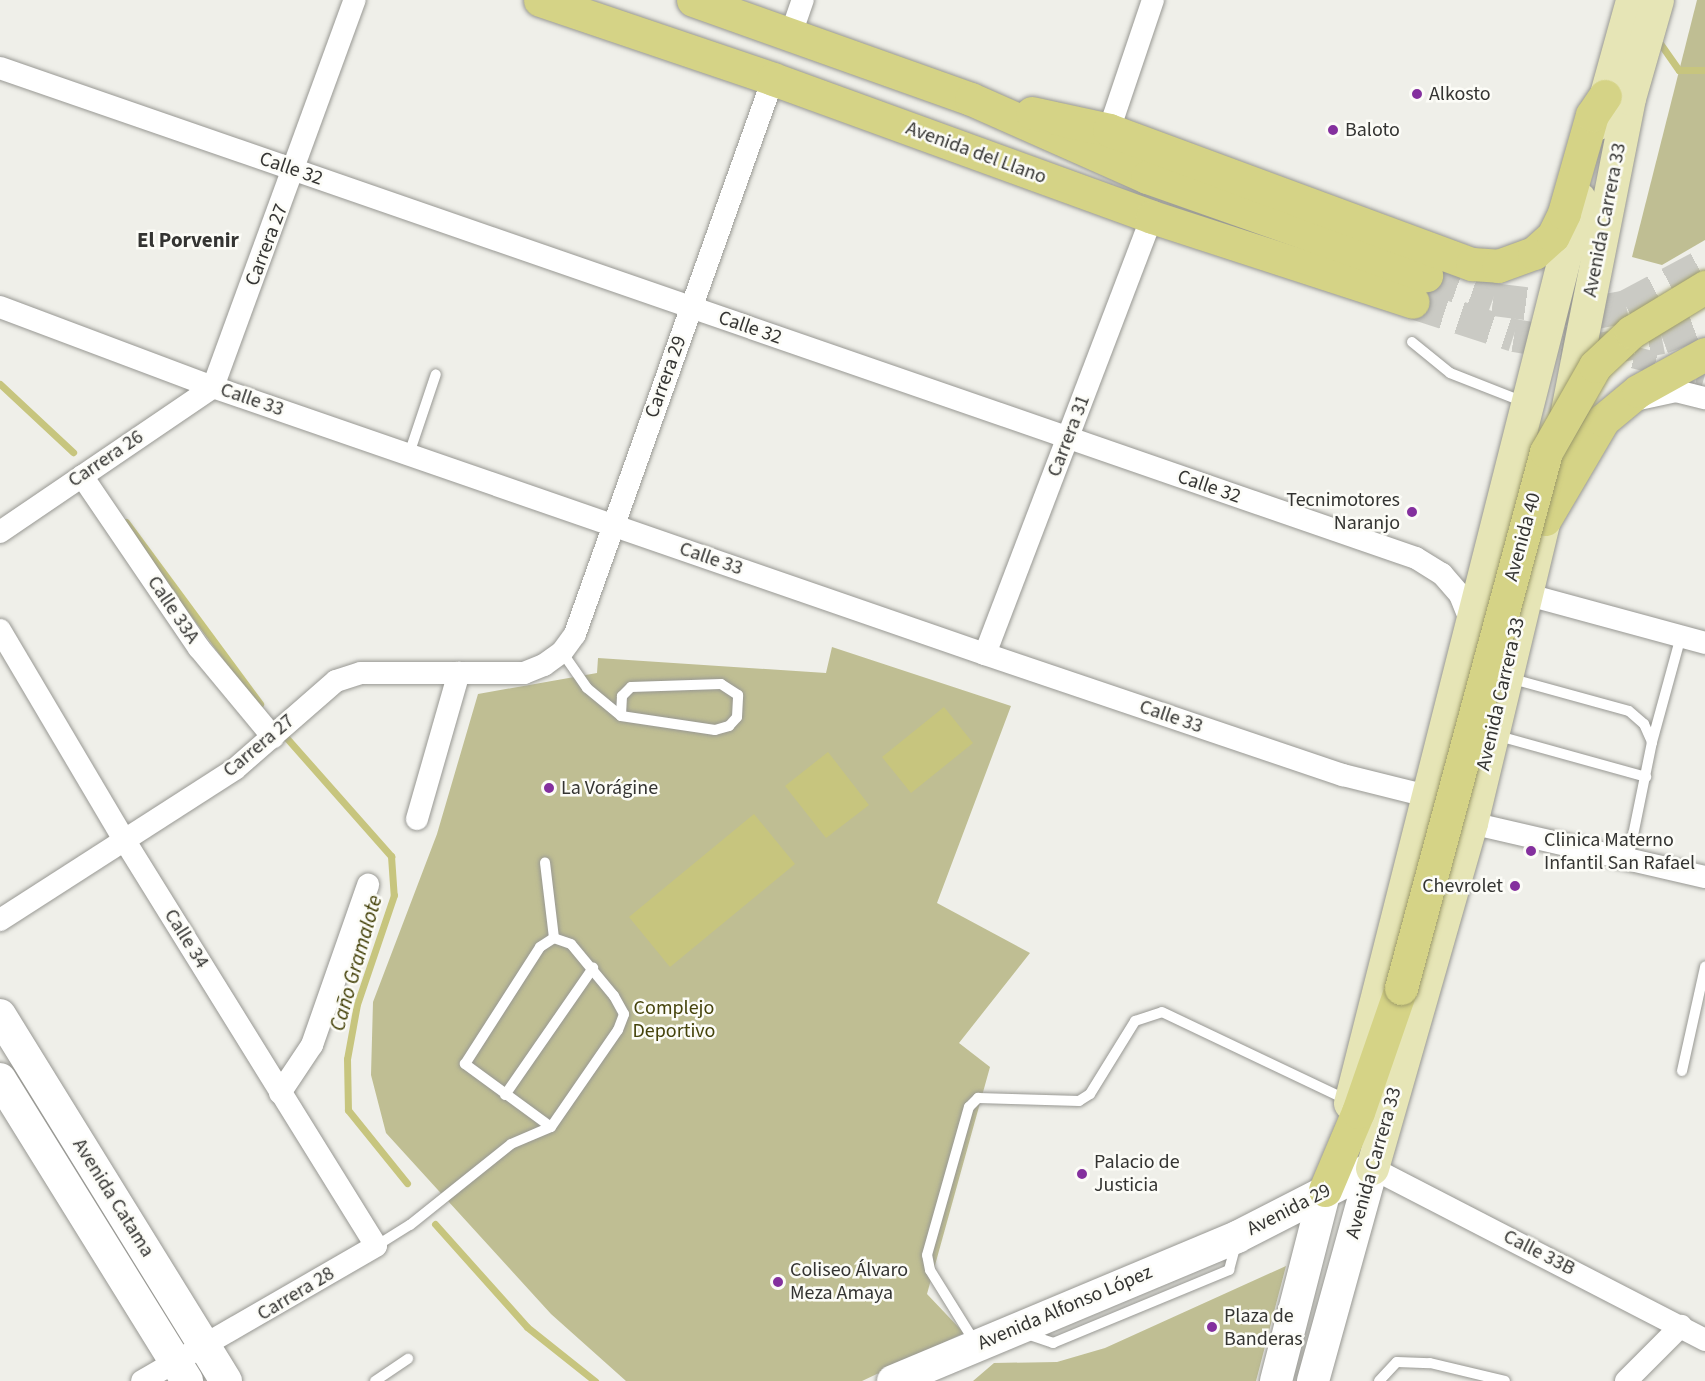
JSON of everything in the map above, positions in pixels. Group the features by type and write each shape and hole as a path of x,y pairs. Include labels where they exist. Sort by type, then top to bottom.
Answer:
{"highway":[{"name":"Avenida del Llano","path":"540,0 773,79 1152,217 1420,289 1147,177 971,99 693,0"},
{"path":"971,99 1109,130 1472,264 1498,266 1523,260 1553,236 1564,213 1592,115 1605,96"},
{"name":"Avenida 40","path":"1401,988 1545,452 1595,366 1631,332 1705,287"},
{"path":"1545,519 1603,420 1620,404 1705,354"},
{"name":"Avenida Carrera 33","path":"1325,1191 1358,1112 1401,988"}],"main road":[{"name":"Avenida Carrera 33","path":"1276,1381 1350,1102 1605,96 1648,4"},
{"name":"Avenida Carrera 33","path":"1313,1381 1471,823 1545,519 1629,98 1633,40"},
{"name":"Avenida Catama","path":"0,1015 226,1381"},
{"name":"Avenida Catama","path":"0,1079 182,1372"},
{"name":"Avenida 29","path":"1237,1236 1372,1168"},
{"name":"Avenida Alfonso López","path":"893,1381 960,1360 1016,1330 1237,1236"}],"street":[{"name":"Carrera 27","path":"213,387 296,171 355,0"},
{"path":"791,33 803,0"},
{"path":"1109,130 1153,0"},
{"name":"Calle 32","path":"0,68 1425,561 1442,574 1460,595 1472,624"},
{"name":"Carrera 29","path":"553,658 575,634 773,79"},
{"name":"Carrera 31","path":"985,654 1152,217"},
{"name":"Calle 33","path":"0,307 213,387 985,654 1343,774 1427,796"},
{"name":"Carrera 26","path":"0,531 213,387"},
{"path":"1620,404 1676,392 1705,398"},
{"name":"Calle 33A","path":"82,476 199,648 273,737"},
{"path":"1525,594 1705,643"},
{"name":"Calle 34","path":"0,630 125,841 376,1246"},
{"name":"Carrera 27","path":"0,920 235,769 336,681 361,673 524,673 553,658"},
{"path":"417,819 459,673"},
{"path":"1471,823 1705,877"},
{"path":"280,1093 312,1045 368,885"},
{"name":"Calle 33B","path":"1372,1168 1705,1340"},
{"name":"Carrera 28","path":"142,1381 182,1372 206,1347 376,1246"},
{"path":"1626,1381 1681,1326"}],"lane":[{"path":"1412,342 1450,373 1527,404"},
{"path":"409,454 436,374"},
{"path":"1628,860 1652,742 1681,636"},
{"path":"553,658 621,716 715,730 729,726 737,717 738,694 721,684 631,687 622,696 621,716"},
{"path":"1506,677 1629,711 1644,724 1652,742"},
{"path":"1492,734 1646,777"},
{"path":"545,863 554,938"},
{"path":"554,938 571,944 593,968 624,1014 618,1030 551,1127 465,1064 540,947 554,938"},
{"path":"1682,1071 1705,967"},
{"path":"505,1095 593,968"},
{"path":"960,1360 927,1255 969,1107 978,1098 1080,1101 1090,1095 1135,1021 1147,1014 1162,1012 1350,1102"},
{"name":"Carrera 28","path":"376,1246 444,1198 511,1144 551,1127"},
{"path":"375,1381 408,1359"},
{"path":"1379,1381 1397,1362 1430,1363 1505,1381"}],"green space":[{"path":"1697,0 1705,0 1705,240 1662,265 1632,257"},
{"name":"Complejo Deportivo","path":"832,647 1011,706 937,903 1030,953 959,1043 990,1067 927,1294 964,1333 862,1381 626,1381 551,1314 386,1133 371,1075 373,1002 437,834 478,694 597,673 598,658 826,673"},
{"name":"Plaza de Banderas","path":"1286,1266 1256,1381 973,1381 994,1363 1057,1362 1105,1348"}],"shaded area":[{"path":"944,707 973,743 911,793 882,757"},
{"path":"828,752 869,805 826,838 785,786"},
{"path":"754,814 795,864 670,967 629,917"}],"waterway":[{"path":"1657,39 1679,70 1705,70"},
{"name":"Caño Gramalote","path":"0,384 73,452"},
{"name":"Caño Gramalote","path":"126,522 260,704"},
{"name":"Caño Gramalote","path":"284,735 391,856 394,895 357,1004 347,1059 348,1110 407,1183"},
{"name":"Caño Gramalote","path":"435,1224 527,1327 595,1381"}],"tunnel":[{"path":"1426,275 1493,299 1596,312 1626,306 1705,264"},
{"path":"1413,302 1514,335 1600,349 1662,337 1705,321"},
{"path":"1602,349 1705,376"}],"place":[{"name":"Alkosto","path":"1417,94"},
{"name":"Baloto","path":"1333,130"},
{"name":"Tecnimotores Naranjo","path":"1412,512"},
{"name":"La Vorágine","path":"549,788"},
{"name":"Clinica Materno Infantil San Rafael","path":"1531,851"},
{"name":"Chevrolet","path":"1515,886"},
{"name":"Palacio de Justicia","path":"1082,1174"},
{"name":"Coliseo Álvaro Meza Amaya","path":"778,1282"},
{"name":"Plaza de Banderas","path":"1212,1327"}],"district":[{"name":"El Porvenir","path":"188,240"}]}
